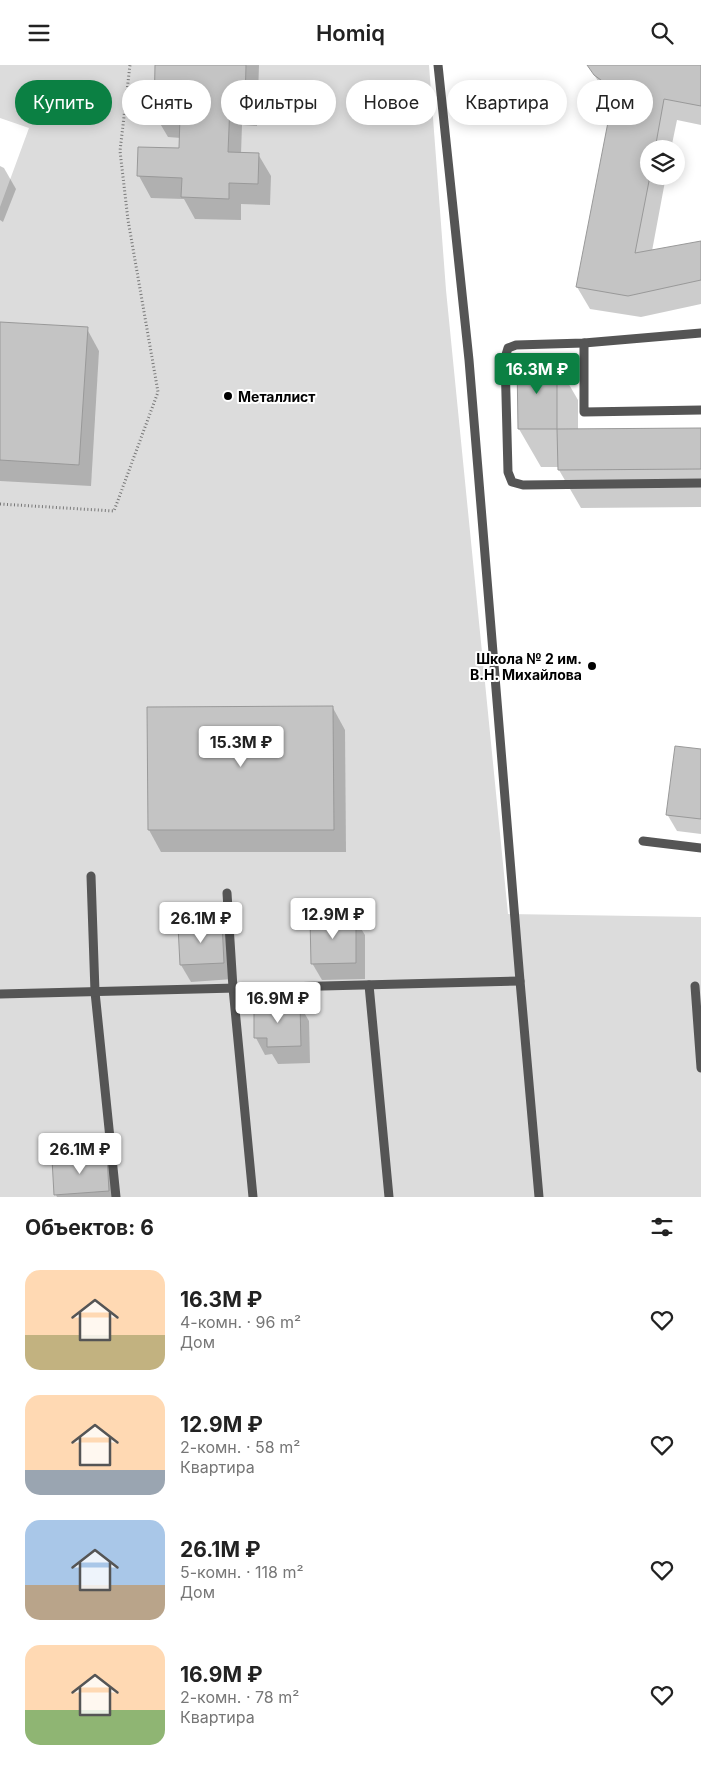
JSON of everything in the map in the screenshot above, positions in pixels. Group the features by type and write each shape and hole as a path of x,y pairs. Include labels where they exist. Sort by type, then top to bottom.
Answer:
{"lane":[{"path":"438,65 469,360 539,1197"},
{"path":"701,333 584,343 516,345 508,348 505,358 508,472 512,482 523,485 701,483"},
{"path":"584,343 584,411 701,410"},
{"path":"643,841 701,848"},
{"path":"91,876 95,992 116,1197"},
{"path":"228,893 233,988 254,1197"},
{"path":"0,994 520,981"},
{"path":"369,985 389,1197"},
{"path":"695,986 701,1068"}],"path":[{"path":"0,504 114,511 158,392 128,220 120,151 130,65"}],"shaded area":[{"path":"0,65 429,65 430,80 346,80 346,125 434,125 446,290 508,914 701,917 701,1197 0,1197 0,207 29,128 20,125 112,125 112,80 15,80 15,123 0,118"}],"building":[{"path":"155,65 246,65 246,80 221,80 221,125 229,125 228,152 259,153 258,184 229,183 229,199 181,197 182,178 137,176 138,147 179,148 180,125 211,125 211,80 155,80"},
{"path":"587,65 701,65 701,106 664,99 657,140 640,140 640,185 648,185 635,253 701,241 701,280 628,296 576,287 607,125 653,125 653,80 601,80 594,75"},
{"path":"0,322 88,327 79,465 0,460"},
{"path":"557,360 557,429 518,429 517,361"},
{"path":"701,428 701,469 558,470 557,429"},
{"path":"333,706 334,830 148,830 147,707"},
{"path":"675,746 701,749 701,819 666,815"},
{"path":"356,917 356,963 311,964 310,918"},
{"path":"222,923 224,963 180,965 178,926"},
{"path":"300,1003 301,1046 267,1047 267,1038 254,1038 254,1004"},
{"path":"107,1156 109,1191 54,1195 52,1159"}],"place":[{"name":"Металлист","path":"228,396"},
{"name":"Школа № 2 им. В.Н. Михайлова","path":"592,666"}]}
